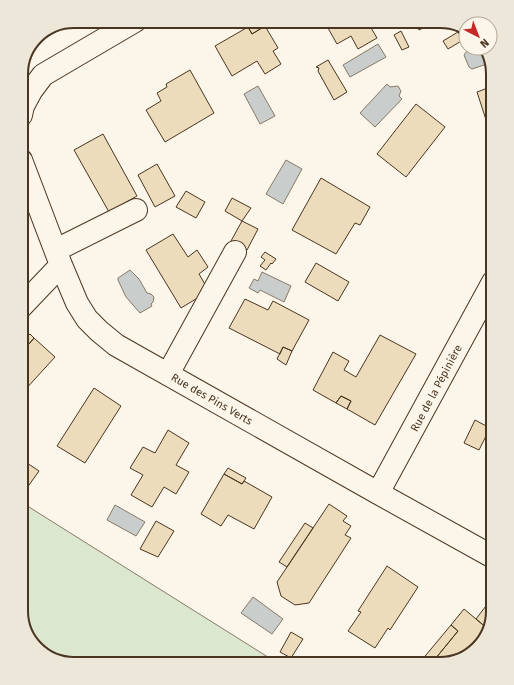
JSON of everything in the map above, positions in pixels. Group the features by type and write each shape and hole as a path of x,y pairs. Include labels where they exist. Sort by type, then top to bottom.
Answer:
{"street":[{"path":"28,98 31,91 43,75 123,28"},
{"name":"Rue des Pins Verts","path":"28,197 58,257 77,303 87,319 99,331 116,344 168,374 378,494 486,553"},
{"path":"28,298 58,257 136,210"},
{"path":"168,374 236,252"},
{"name":"Rue de la Pépinière","path":"378,494 486,295"}],"green space":[{"path":"28,506 268,657 68,657 56,654 46,648 41,644 31,629 28,617"}],"shaded area":[{"path":"378,44 386,57 350,77 343,65"},
{"path":"464,56 483,56 485,65 472,69 469,67"},
{"path":"387,84 390,87 398,86 401,91 399,96 402,99 375,127 360,113"},
{"path":"258,86 275,116 260,124 244,94"},
{"path":"286,160 302,169 283,204 266,194"},
{"path":"130,270 139,279 147,293 154,297 151,304 152,306 140,313 126,297 118,280 118,278"},
{"path":"262,272 291,286 284,302 260,290 258,293 249,288 254,279 258,281"},
{"path":"115,505 145,522 136,536 107,520"},
{"path":"253,597 283,619 272,634 241,613"}],"building":[{"path":"246,28 249,28 252,34 262,28 266,28 278,48 273,51 281,64 265,74 257,61 232,76 215,46"},
{"path":"249,28 262,28 252,34"},
{"path":"328,28 371,28 377,38 358,49 351,36 337,44"},
{"path":"401,31 409,47 402,50 394,35"},
{"path":"458,32 458,43 448,49 443,41"},
{"path":"328,60 347,92 334,100 318,71 319,68 316,67"},
{"path":"190,70 214,113 165,142 146,110 161,101 157,93 167,87 166,84"},
{"path":"486,89 486,120 477,92"},
{"path":"416,104 445,127 406,177 377,154"},
{"path":"103,134 137,196 109,212 74,150"},
{"path":"157,164 175,196 155,207 138,175"},
{"path":"321,178 370,207 360,225 355,223 336,254 292,230"},
{"path":"186,191 205,202 196,218 176,207"},
{"path":"232,198 251,208 242,221 225,211"},
{"path":"242,221 258,229 247,250 231,241"},
{"path":"173,234 188,257 197,250 208,267 199,274 209,291 181,308 146,250"},
{"path":"265,252 276,259 266,270 260,266 265,260 261,257"},
{"path":"316,263 349,282 338,301 305,282"},
{"path":"245,299 268,310 273,301 309,320 292,351 283,347 280,354 229,328"},
{"path":"30,334 34,338 29,344 28,343 28,336"},
{"path":"380,335 416,354 375,425 347,409 351,401 341,396 336,403 313,390 333,352 349,361 344,370 356,377"},
{"path":"34,338 55,357 28,387 28,343 29,344"},
{"path":"283,347 292,351 286,365 277,359"},
{"path":"94,388 121,406 85,463 57,446"},
{"path":"341,396 351,401 347,409 336,403"},
{"path":"475,420 486,426 486,436 479,450 464,443"},
{"path":"168,430 189,443 176,465 189,472 176,494 164,487 152,507 131,495 143,475 130,468 143,447 155,453"},
{"path":"28,464 39,471 28,486"},
{"path":"228,468 246,478 242,484 224,474"},
{"path":"224,474 242,484 244,481 272,497 254,529 228,515 221,526 201,514"},
{"path":"329,504 347,516 343,521 351,526 345,535 351,538 309,603 295,605 281,596 277,582"},
{"path":"156,521 174,531 158,557 140,549"},
{"path":"305,523 313,528 287,567 279,562"},
{"path":"387,566 418,587 390,630 388,628 375,648 348,631 361,612 358,611"},
{"path":"486,606 486,617 483,625 476,619"},
{"path":"464,609 483,625 478,637 466,649 455,655 437,657 458,631 451,625"},
{"path":"451,625 458,631 437,657 424,657"},
{"path":"291,632 303,639 292,657 280,652"}]}
